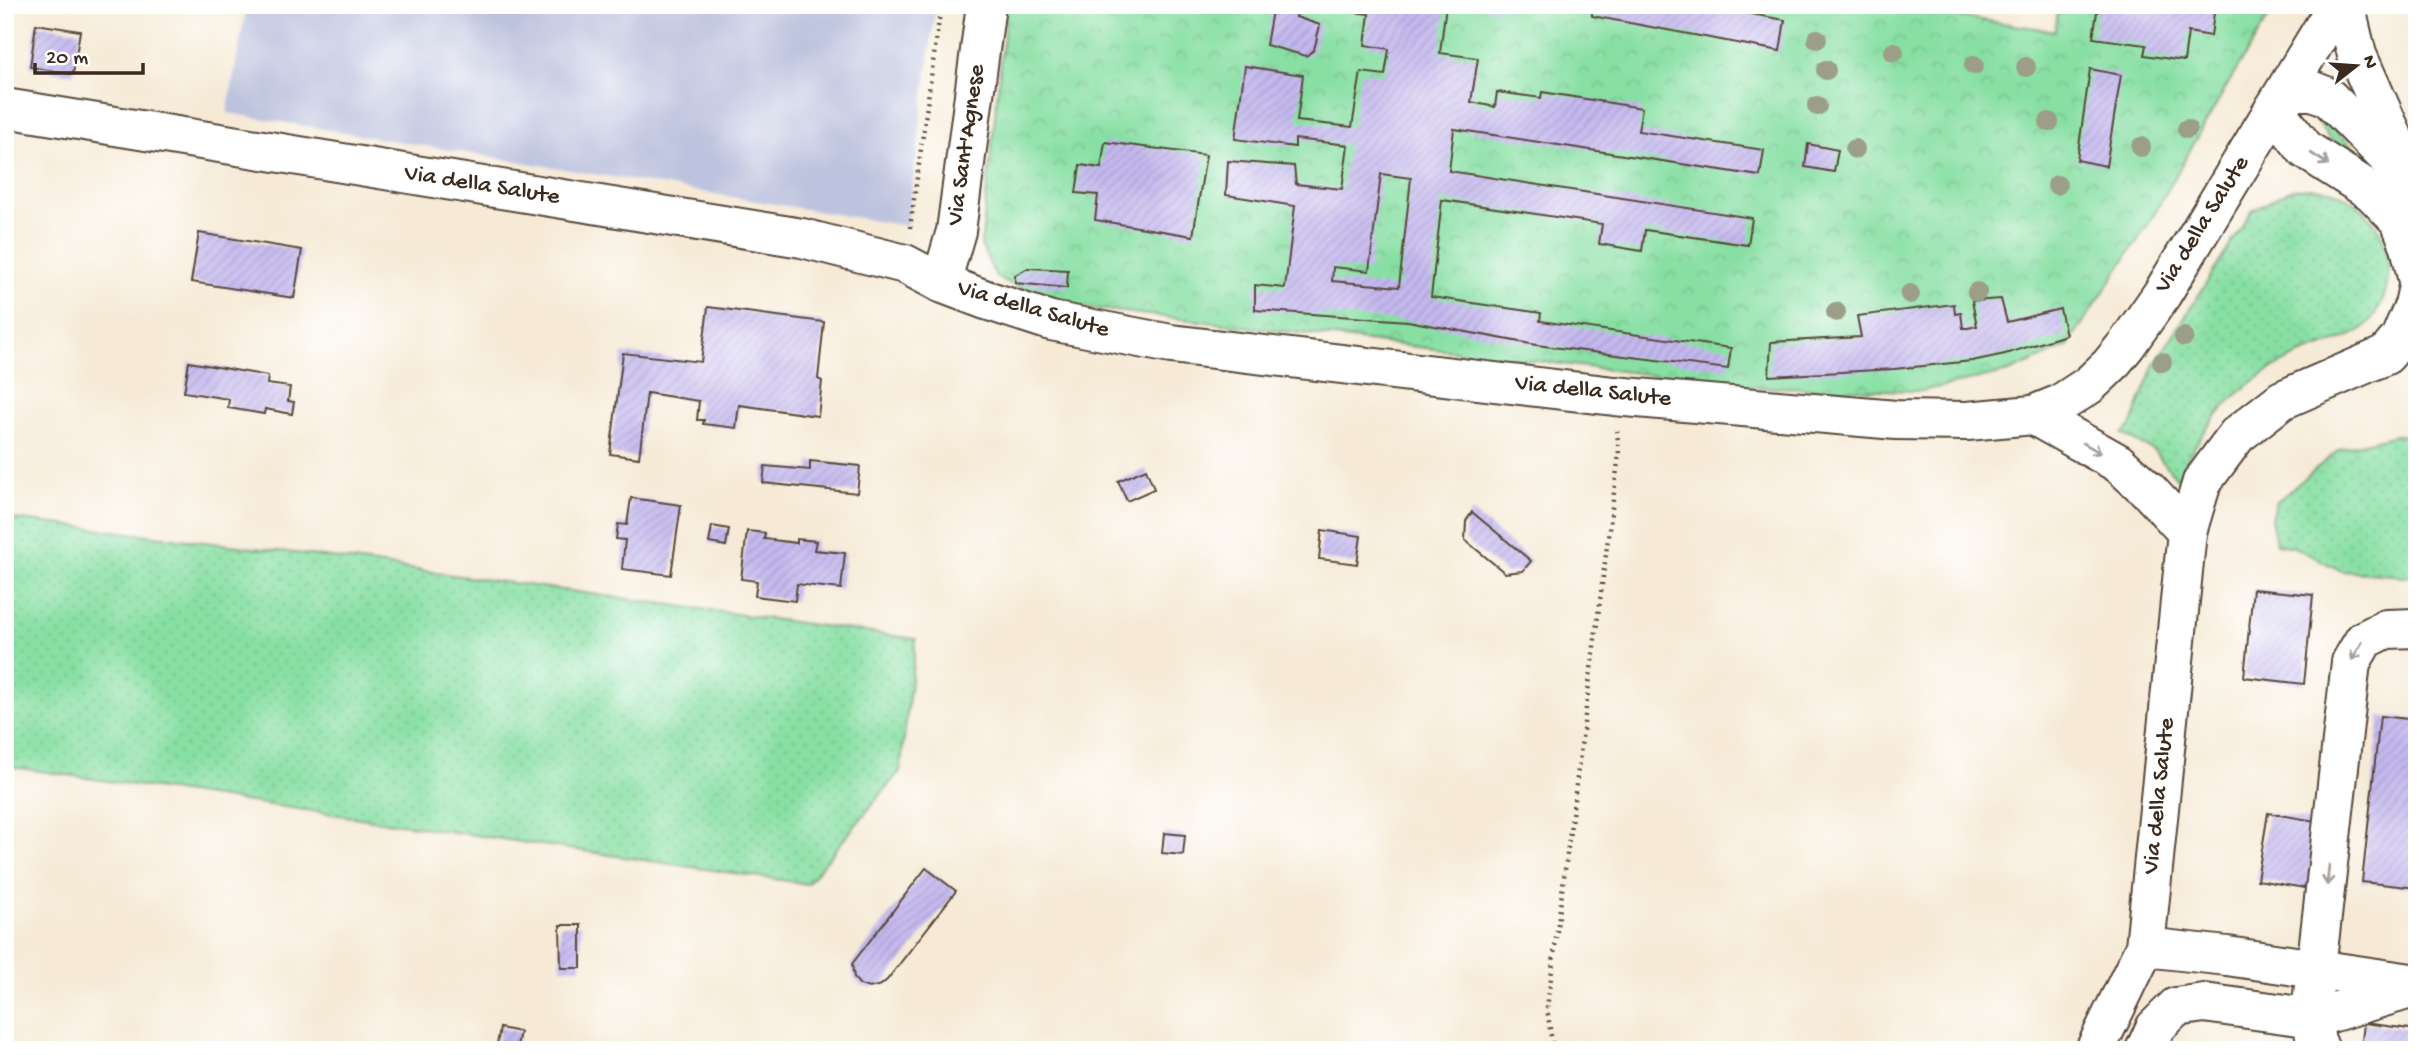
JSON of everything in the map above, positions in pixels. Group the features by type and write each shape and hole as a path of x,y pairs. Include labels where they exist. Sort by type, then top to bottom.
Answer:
{"street":[{"name":"Via Sant'Agnese","path":"941,283 956,230 986,5"},
{"name":"Via della Salute","path":"5,108 802,238 905,264 941,283 1051,321 1135,338 1614,396 1896,420 1967,421 2033,415 2060,404 2089,385 2118,354 2162,295 2337,5"},
{"path":"2345,5 2357,55 2398,153 2399,170"},
{"path":"2417,217 2411,194 2399,170 2328,97 2313,91 2280,100 2305,150 2372,192 2400,221 2410,246 2417,277"},
{"name":"Via della Salute","path":"2095,1050 2145,947 2187,532 2202,482 2236,435 2283,401 2386,355 2408,342 2417,291"},
{"path":"2033,415 2118,463 2148,490 2187,532"},
{"path":"2317,1039 2312,1004 2351,662 2364,640 2386,629 2417,628"},
{"path":"2145,947 2227,956 2417,985"},
{"path":"2317,1039 2417,985"},
{"path":"2145,1050 2155,1028 2176,1007 2204,1003 2272,1012 2317,1039"}],"path":[{"path":"905,264 941,5"},
{"path":"1553,1050 1547,1007 1619,454 1614,396"}],"shaded area":[{"path":"247,5 936,5 907,226 227,113"}],"green space":[{"path":"1007,5 1880,5 2055,31 2059,5 2276,5 2147,226 2067,347 2009,372 1922,391 1754,387 1082,307 1031,293 996,277 981,245"},
{"path":"2319,114 2380,173 2326,135 2317,117"},
{"path":"2292,189 2333,191 2352,201 2367,214 2378,230 2386,248 2389,266 2381,305 2369,322 2356,333 2285,362 2246,387 2214,419 2188,457 2177,479 2154,451 2122,434 2131,426 2155,364 2252,211"},
{"path":"2396,435 2417,436 2417,577 2342,571 2294,547 2276,544 2271,518 2276,502 2340,449"},
{"path":"5,518 288,552 916,639 900,771 807,884 5,766"}],"building":[{"path":"1273,5 1299,5 1296,17 1320,25 1314,50 1306,56 1266,45"},
{"path":"1353,5 1446,5 1440,53 1478,58 1471,102 1495,107 1497,92 1541,98 1542,92 1642,108 1638,131 1764,150 1760,176 1454,129 1449,171 1752,218 1748,245 1645,230 1642,251 1599,244 1602,224 1442,200 1431,297 1541,313 1540,321 1731,348 1728,369 1536,345 1408,321 1255,310 1255,285 1285,288 1295,206 1226,195 1228,161 1294,166 1296,184 1342,189 1348,145 1295,139 1295,147 1235,139 1245,66 1303,75 1297,121 1352,127 1361,72 1385,75 1389,49 1365,45 1369,14 1352,12","holes":["1381,174 1411,178 1399,287 1332,281 1333,267 1369,271"]},
{"path":"1474,5 1501,5 1500,10"},
{"path":"1592,5 1718,8 1785,20 1780,51 1592,16"},
{"path":"2098,5 2215,5 2211,36 2188,32 2184,61 2144,55 2146,45 2093,38"},
{"path":"36,24 80,31 73,74 30,67"},
{"path":"2090,69 2121,75 2106,166 2077,160"},
{"path":"1105,142 1206,155 1193,236 1095,220 1098,195 1076,193 1080,165 1101,168"},
{"path":"1808,144 1838,150 1834,172 1805,167"},
{"path":"199,233 302,250 294,298 191,282"},
{"path":"1028,268 1068,270 1067,288 1015,283 1015,275"},
{"path":"2001,299 2007,322 2060,309 2066,335 1972,361 1894,369 1769,376 1771,342 1861,337 1857,316 1954,304 1955,314 1961,313 1963,328 1968,328 1977,326 1972,301"},
{"path":"708,307 824,322 818,379 822,381 818,416 739,405 736,428 703,424 704,420 697,420 699,401 647,393 639,458 610,454 623,353 701,362"},
{"path":"189,362 268,376 267,384 290,387 288,401 294,402 292,414 265,409 264,414 228,408 229,399 184,392"},
{"path":"810,461 860,466 857,493 763,483 765,466 810,470"},
{"path":"1146,469 1154,489 1127,501 1118,481"},
{"path":"631,498 681,505 671,575 622,569 625,540 616,539 618,524 627,525"},
{"path":"1472,512 1531,561 1523,571 1505,573 1465,540 1466,521"},
{"path":"712,526 729,529 726,546 709,543"},
{"path":"1322,530 1361,536 1357,564 1319,559"},
{"path":"747,531 765,533 764,539 797,543 797,539 816,541 814,550 845,553 841,589 797,584 795,601 755,596 757,581 741,579"},
{"path":"2253,589 2313,595 2304,684 2244,677"},
{"path":"2380,716 2417,720 2417,888 2362,882"},
{"path":"2268,813 2328,823 2317,890 2257,880"},
{"path":"1164,833 1185,835 1183,855 1162,853"},
{"path":"926,868 956,891 887,980 881,985 869,988 860,985 854,978 852,964"},
{"path":"560,925 581,925 581,968 561,968"},
{"path":"2364,1023 2417,1030 2417,1050 2361,1050"},
{"path":"500,1028 520,1032 516,1050 496,1050"}]}
